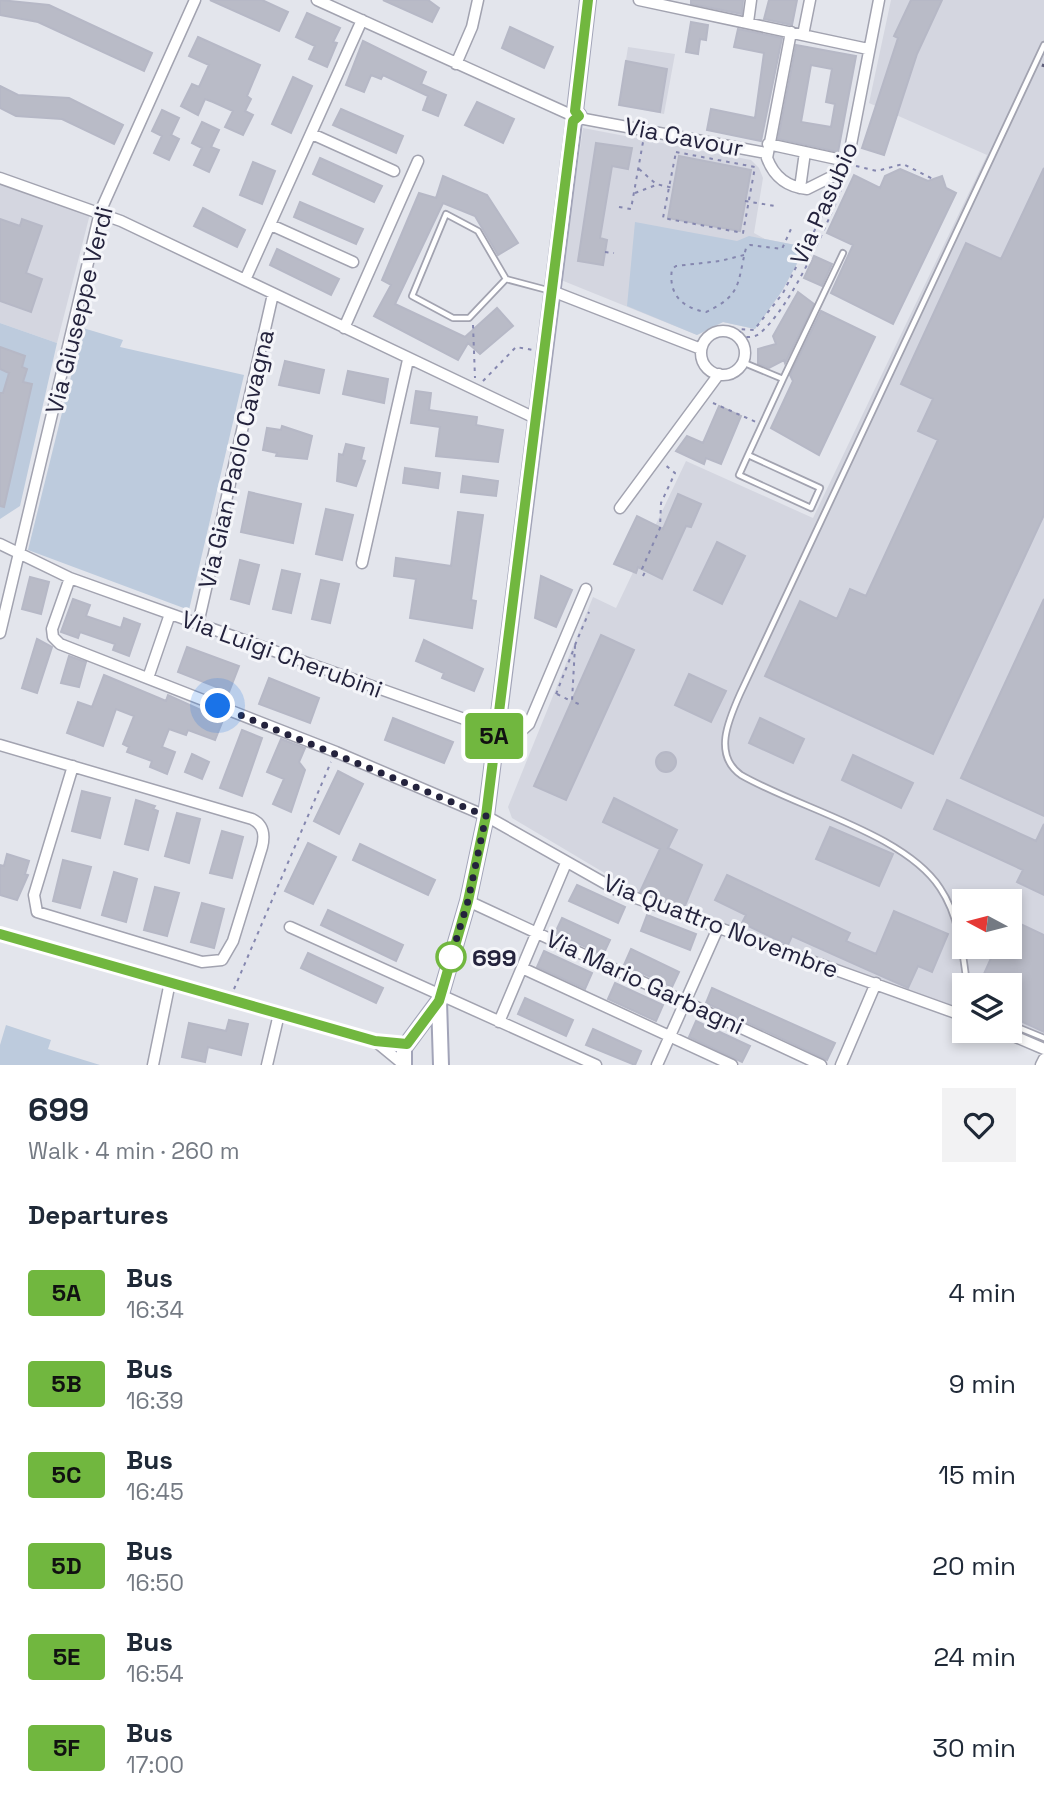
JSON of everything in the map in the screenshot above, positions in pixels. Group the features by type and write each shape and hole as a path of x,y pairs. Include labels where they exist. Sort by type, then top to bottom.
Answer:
{"street":[{"name":"Via Giuseppe Verdi","path":"0,633 100,212 195,0"},
{"name":"Via Cavour","path":"317,0 574,116 767,148 772,170 780,179 800,188"},
{"path":"456,64 472,27 478,0"},
{"path":"440,1053 440,997 468,901 486,816 542,351 589,0"},
{"path":"639,0 868,49"},
{"path":"748,22 751,0"},
{"path":"803,34 810,0"},
{"name":"Via Pasubio","path":"845,162 857,126 868,49 879,0"},
{"path":"245,280 362,20"},
{"path":"791,32 767,148 805,152 845,162"},
{"path":"312,134 394,171"},
{"path":"805,152 800,188 824,183 845,162"},
{"path":"344,328 418,161"},
{"path":"0,178 100,212 535,418"},
{"path":"271,225 353,262"},
{"path":"552,291 701,349"},
{"name":"Via Gian Paolo Cavagna","path":"198,624 273,294"},
{"path":"620,508 719,374 732,372 742,362 741,339 720,331 708,337 701,349 703,362 719,374"},
{"path":"362,563 408,360"},
{"name":"Via Luigi Cherubini","path":"0,544 70,578 495,730"},
{"name":"Via Quattro Novembre","path":"70,578 52,629 55,640 336,752 486,816 622,892 952,1012"},
{"path":"495,730 520,733 529,724 586,589"},
{"path":"148,678 170,614"},
{"path":"0,745 74,766 252,819 261,826 262,847 233,941 222,960 202,962 37,912 33,898 74,766"},
{"path":"499,1022 566,863"},
{"name":"Via Mario Garbagni","path":"468,901 821,1065"},
{"path":"290,927 440,997 596,1065"},
{"path":"657,1065 718,928"},
{"path":"0,934 375,1041 410,1041 426,1037 455,1065"},
{"path":"522,968 732,1065"},
{"path":"153,1065 170,982"},
{"path":"841,1065 876,984"},
{"path":"403,1064 402,1053 440,997"},
{"path":"268,1065 279,1014"},
{"path":"1022,1040 1044,1049"},
{"path":"375,1041 403,1064"},
{"path":"1041,1065 1044,1059"}],"lane":[{"path":"965,973 953,914 940,887 922,866 893,846 741,775 727,762 724,742 740,694 1044,45"},
{"path":"506,279 469,318 453,318 412,296 446,214 478,231 506,279 552,291"},
{"path":"748,455 820,488 811,508 739,475 748,455 762,424 783,379 843,253"},
{"path":"742,362 783,379"},
{"path":"1022,1029 1044,1038"}],"path":[{"path":"620,208 631,209 644,140"},
{"path":"676,152 755,167 747,201 743,233 663,218 676,152"},
{"path":"845,162 877,171 903,164 933,179"},
{"path":"741,339 760,333 784,304 849,172 845,162"},
{"name":"Via Pasubio","path":"741,339 739,329 754,330 783,293 810,244 835,191 845,162"},
{"path":"639,169 656,184 671,187"},
{"path":"634,194 656,184"},
{"path":"747,201 775,206"},
{"path":"744,255 676,266 672,269 670,282 673,293 686,305 706,312 729,301 744,255 750,245 782,249 791,229"},
{"path":"806,232 810,244 814,246"},
{"path":"605,252 614,253"},
{"path":"469,318 474,327 475,390"},
{"path":"475,390 516,347 542,351"},
{"path":"712,402 762,424"},
{"path":"643,576 645,572 642,569 660,520 661,503 675,473 657,459"},
{"path":"660,520 666,522"},
{"path":"583,706 558,695 589,612"},
{"path":"572,701 575,646"},
{"path":"230,999 336,752"}],"shaded area":[{"path":"891,0 1044,0 1044,1042 1022,1034 1022,973 952,973 952,1009 645,897 512,818 508,807 593,597 616,608 686,461 813,518 987,155 869,103"},
{"path":"628,47 675,54 664,114 619,105"},
{"path":"583,128 751,160 759,168 763,178 754,233 765,239 806,247 782,291 755,329 723,322 697,335 561,280"},
{"path":"0,183 90,214 57,343 0,323"},
{"path":"635,222 737,241 749,236 806,247 782,291 755,329 723,322 697,335 627,306"},
{"path":"0,323 57,343 20,506 0,519"},
{"path":"83,328 123,340 120,347 244,375 189,610 28,550"},
{"path":"6,1025 51,1040 48,1049 100,1065 0,1065 0,1045"}],"building":[{"path":"0,0 49,5 152,53 144,71 38,22 0,15"},
{"path":"210,0 262,0 288,12 279,31"},
{"path":"383,0 428,0 439,8 432,22"},
{"path":"691,0 743,0 742,14 691,4"},
{"path":"769,0 797,0 792,25 764,19"},
{"path":"911,0 942,0 917,54 884,155 862,148 898,38 894,36"},
{"path":"307,13 340,28 333,42 337,43 327,67 309,59 315,46 296,37"},
{"path":"691,22 708,25 706,40 700,39 698,54 686,52"},
{"path":"510,27 553,47 544,68 502,48"},
{"path":"738,29 782,38 761,141 707,130 711,109 755,118 764,53 734,47"},
{"path":"198,37 260,65 247,96 251,99 245,111 253,115 243,135 225,127 233,111 205,99 198,115 181,106 192,84 199,87 209,65 189,56"},
{"path":"363,41 426,72 421,84 446,95 438,116 423,110 428,96 383,75 381,79 371,75 364,92 346,85"},
{"path":"796,45 856,56 838,152 778,139","holes":["811,65 832,69 826,102 835,104 831,127 801,122"]},
{"path":"626,61 667,69 660,112 619,105"},
{"path":"293,77 312,86 291,133 272,124"},
{"path":"0,86 18,95 69,98 123,125 114,144 62,119 16,116 0,108"},
{"path":"477,102 514,119 503,143 465,125"},
{"path":"341,109 403,136 396,153 333,125"},
{"path":"162,110 179,118 171,135 179,139 169,160 154,153 162,136 152,131"},
{"path":"202,122 219,130 211,147 219,150 209,172 194,165 202,148 192,143"},
{"path":"596,143 632,148 628,169 612,166 600,238 607,240 603,265 578,261"},
{"path":"679,156 751,170 740,231 668,218"},
{"path":"320,158 382,186 374,202 313,174"},
{"path":"253,162 275,171 262,204 240,195"},
{"path":"1044,168 1044,515 933,754 765,676 800,601 837,619 850,589 866,596 938,440 918,431 933,399 901,384 966,243 1001,259"},
{"path":"900,169 928,181 942,176 946,188 956,193 893,324 831,293 853,245 827,233 854,175 880,188 885,176"},
{"path":"443,176 487,195 518,243 498,255 475,216 443,203 395,304 465,337 497,308 513,326 480,354 468,343 458,360 374,316 391,285 382,280 419,193 436,198"},
{"path":"300,202 363,229 356,244 294,217"},
{"path":"203,208 245,230 237,247 194,226"},
{"path":"0,219 20,226 22,219 42,226 26,273 42,279 31,312 0,301"},
{"path":"277,249 339,279 331,295 270,265"},
{"path":"814,256 832,264 822,286 804,278"},
{"path":"798,292 814,304 785,363 784,360 769,368 758,364 758,349 776,344 773,336"},
{"path":"821,311 875,337 819,455 771,428 793,381 790,375"},
{"path":"0,347 25,356 22,367 27,369 23,382 32,384 4,507 0,506 0,393 3,393 9,373 0,369"},
{"path":"285,361 324,370 319,393 279,385"},
{"path":"348,371 388,379 384,403 343,394"},
{"path":"416,391 431,393 429,410 477,417 476,425 503,430 498,462 436,456 440,427 411,423"},
{"path":"719,406 741,416 721,464 706,458 704,464 676,451 687,436 703,443"},
{"path":"282,426 312,436 307,459 276,456 277,453 263,450 267,428 281,430"},
{"path":"346,444 364,448 361,460 365,461 356,486 337,481 339,454 343,455"},
{"path":"405,468 440,473 438,488 403,483"},
{"path":"463,476 498,481 496,496 461,492"},
{"path":"249,492 301,504 293,543 241,532"},
{"path":"678,494 701,504 691,527 686,526 662,579 638,567 636,573 614,564 637,516 663,529"},
{"path":"326,509 353,515 342,560 316,554"},
{"path":"458,512 483,515 471,600 476,601 472,628 410,618 416,579 394,576 396,558 451,566"},
{"path":"717,542 745,556 722,604 694,590"},
{"path":"240,560 259,565 249,604 231,599"},
{"path":"282,570 300,574 291,613 273,609"},
{"path":"541,576 572,590 556,627 535,618"},
{"path":"30,577 49,582 41,614 22,609"},
{"path":"321,580 339,584 330,623 312,619"},
{"path":"73,599 90,605 86,616 121,628 124,618 140,624 129,656 113,650 115,644 80,632 78,638 61,632"},
{"path":"1044,599 1044,816 961,778"},
{"path":"601,635 634,650 566,800 534,786"},
{"path":"37,639 52,647 37,693 22,688"},
{"path":"424,640 483,669 474,691 442,678 444,673 416,661"},
{"path":"187,647 239,666 229,692 178,672"},
{"path":"69,656 86,662 79,687 61,683"},
{"path":"689,674 726,691 711,722 675,705"},
{"path":"104,675 166,701 168,695 223,720 215,740 188,730 186,735 169,729 162,747 175,752 167,774 150,767 152,761 127,752 129,747 123,744 134,716 116,709 103,746 67,733 78,702 92,707"},
{"path":"269,678 319,698 310,723 259,704"},
{"path":"393,718 453,742 444,763 385,740"},
{"path":"760,718 804,739 793,763 749,743"},
{"path":"242,730 262,738 242,796 220,788"},
{"path":"281,739 305,748 299,762 305,770 291,812 273,804 284,779 267,772"},
{"path":"662,752 670,752 676,762 670,772 662,772 656,766 656,758"},
{"path":"192,754 209,762 202,779 185,772"},
{"path":"853,755 913,783 901,808 842,780"},
{"path":"338,771 363,784 339,834 314,821"},
{"path":"82,791 110,798 100,838 72,831"},
{"path":"614,798 677,830 668,848 702,865 684,908 640,892 660,849 603,822"},
{"path":"136,800 155,806 153,809 158,811 148,850 125,844"},
{"path":"947,800 1036,841 1044,824 1044,895 1017,882 1023,870 934,829"},
{"path":"177,813 200,819 189,863 165,856"},
{"path":"830,827 893,854 879,886 816,859"},
{"path":"222,831 243,837 232,878 210,873"},
{"path":"308,843 336,857 313,904 285,891"},
{"path":"360,844 435,880 428,895 353,860"},
{"path":"7,854 29,861 25,874 28,875 17,900 0,895 0,865 4,866"},
{"path":"63,860 91,867 80,908 53,901"},
{"path":"114,872 137,879 126,922 102,915"},
{"path":"727,875 850,933 846,941 876,954 894,911 948,934 932,972 918,966 908,988 792,936 788,945 742,923 746,915 715,900"},
{"path":"577,885 625,907 618,923 569,901"},
{"path":"155,887 179,893 167,936 144,930"},
{"path":"202,903 224,909 214,948 191,942"},
{"path":"328,910 403,945 396,961 321,925"},
{"path":"647,915 696,934 690,950 641,931"},
{"path":"562,918 610,940 603,955 555,933"},
{"path":"1022,925 1044,935 1044,1032 1022,1022 1022,973 984,973 991,959 1022,959"},
{"path":"631,949 679,972 672,987 624,965"},
{"path":"544,951 592,973 585,989 537,967"},
{"path":"308,953 383,988 376,1003 301,968"},
{"path":"615,983 663,1005 656,1021 608,999"},
{"path":"712,988 835,1043 827,1060 706,1003"},
{"path":"525,998 573,1020 566,1036 518,1014"},
{"path":"229,1020 248,1024 241,1055 208,1047 205,1062 182,1057 189,1023 226,1031"},
{"path":"696,1021 750,1046 742,1062 689,1037"},
{"path":"593,1029 641,1051 635,1065 586,1045"}],"bus line":[{"name":"5A","path":"0,934 375,1041 407,1044 439,1001 468,901 486,816 542,351 573,121 579,116 575,111 588,0"}],"place":[{"name":"699","path":"451,957"}],"route":[{"path":"218,706 336,752 486,816 468,901 451,957"}]}
